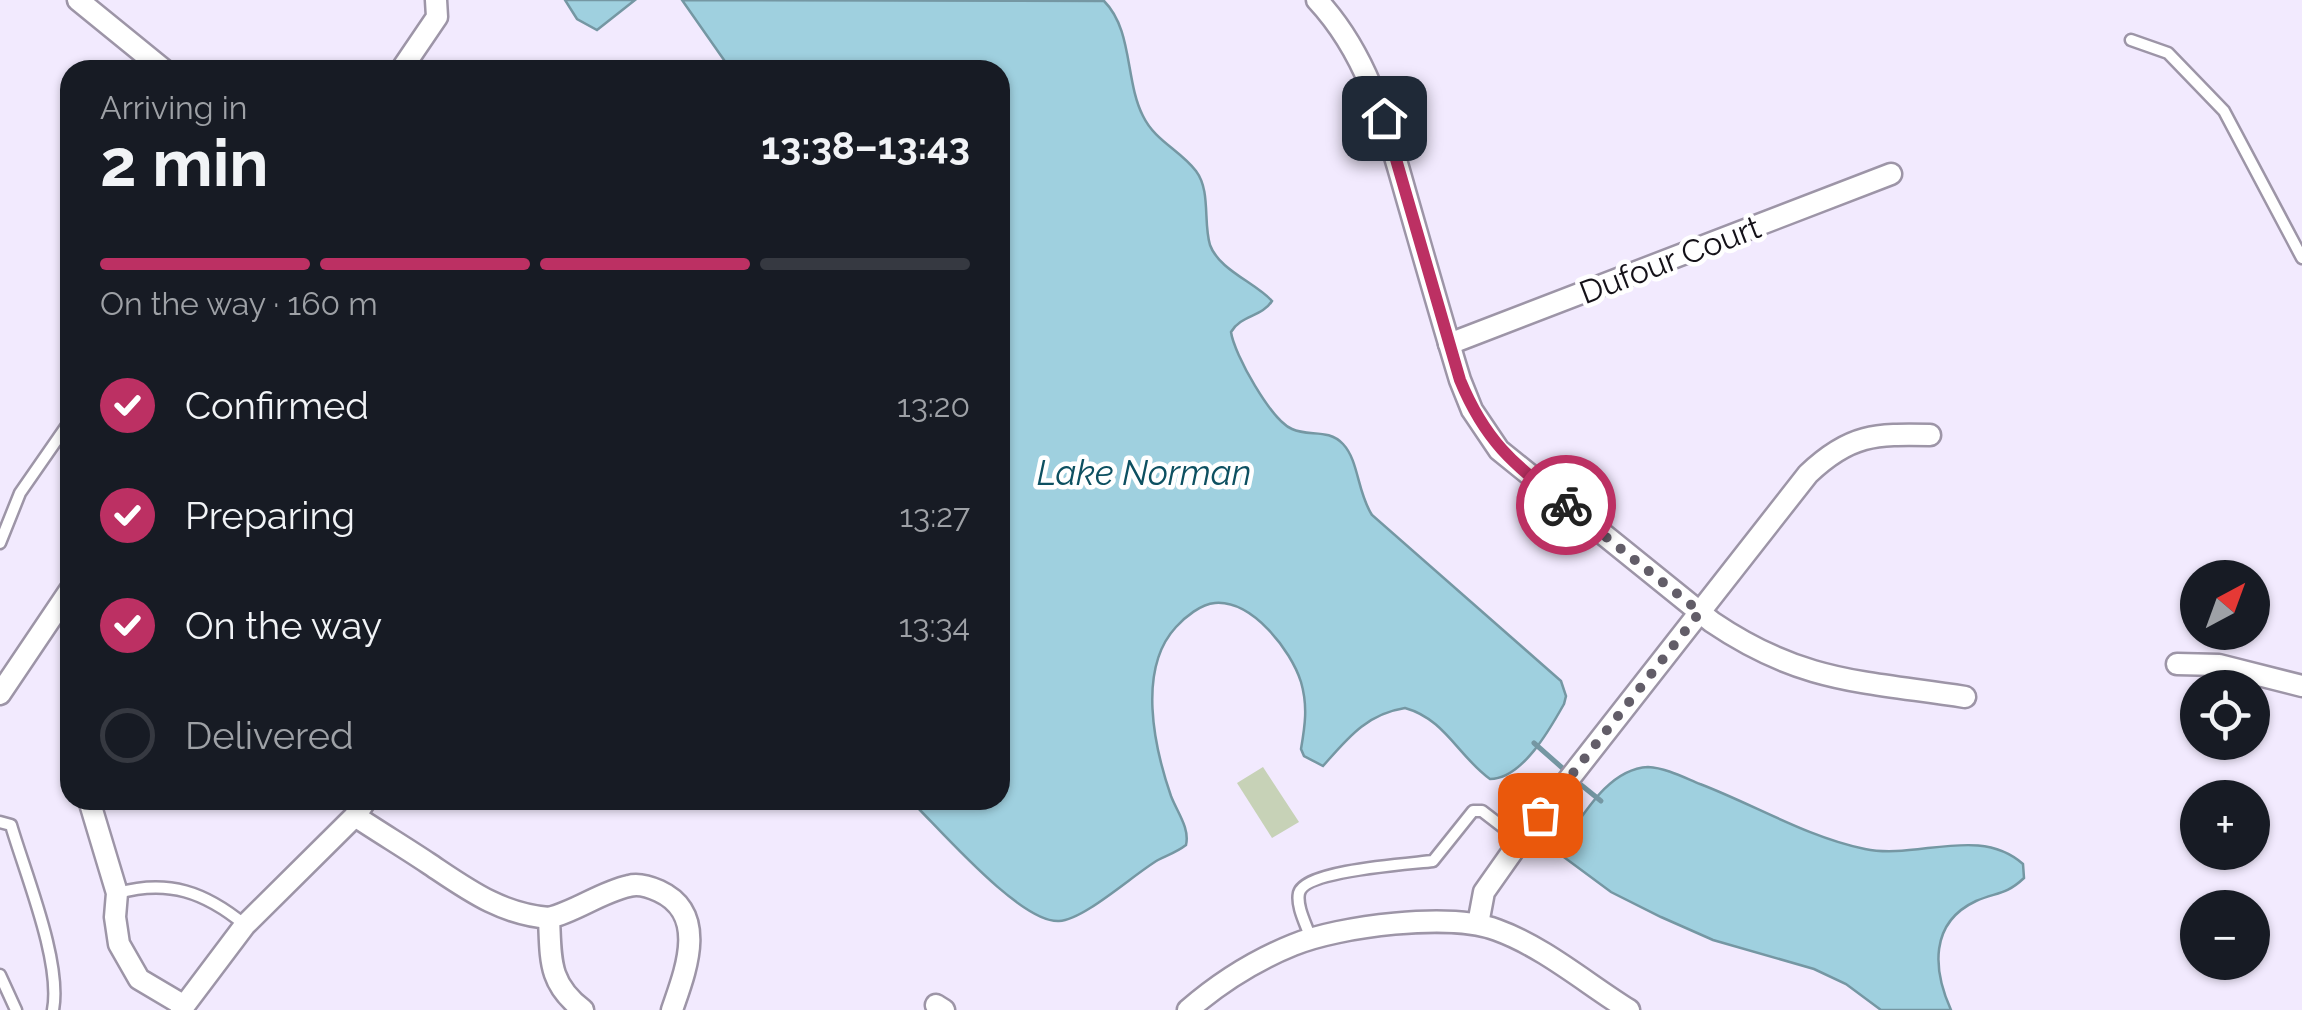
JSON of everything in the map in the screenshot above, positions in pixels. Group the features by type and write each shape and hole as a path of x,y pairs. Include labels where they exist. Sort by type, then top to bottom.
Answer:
{"street":[{"path":"78,0 152,60"},
{"path":"408,60 437,17 436,0"},
{"path":"1317,0 1343,32 1367,74 1384,118 1472,410 1500,450 1744,644 1813,674 1842,681 1965,696"},
{"name":"Dufour Court","path":"1449,344 1891,174"},
{"path":"1478,924 1484,892 1520,840 1792,492 1820,462 1853,442 1878,434 1930,435"},
{"path":"0,694 60,605"},
{"path":"2177,664 2219,665 2302,686"},
{"path":"91,810 117,893 115,930 127,961 139,979 182,1008 245,925 358,810"},
{"path":"363,810 488,902 507,910 548,918 627,886 664,893 683,913 690,938 688,966 672,1010"},
{"path":"548,918 550,956 558,986 584,1010"},
{"path":"1188,1010 1225,982 1311,939 1388,925 1448,922 1478,924 1516,938 1629,1010"}],"lane":[{"path":"2130,40 2168,53 2224,111 2302,258"},
{"path":"0,543 20,493 60,435"},
{"path":"1311,939 1298,902 1299,890 1306,882 1360,870 1433,861 1472,812 1482,811 1520,840"},
{"path":"0,822 11,824 49,952 56,992 53,1010"},
{"path":"117,893 156,886 194,892 228,910 245,925"},
{"path":"0,975 16,1010"}],"green space":[{"path":"1263,767 1299,822 1272,838 1237,783"}],"water":[{"path":"565,0 635,0 597,30 577,19"},
{"name":"Lake Norman","path":"682,0 1104,1 1120,26 1143,116 1201,179 1208,236 1215,254 1272,301 1231,332 1255,385 1283,423 1292,429 1331,436 1343,444 1372,515 1561,681 1566,696 1564,704 1534,751 1513,771 1490,779 1441,729 1405,708 1368,722 1323,766 1304,756 1301,749 1303,691 1289,656 1256,618 1229,604 1210,604 1184,619 1164,644 1153,686 1159,755 1185,826 1186,845 1069,919 1043,918 1002,891 920,810 1010,810 1010,60 724,60"},
{"path":"1648,767 1721,792 1822,837 1865,849 1987,847 2023,864 2024,878 2006,890 1976,901 1950,922 1939,949 1939,964 1951,1010 1881,1010 1846,984 1814,969 1713,940 1661,917 1611,892 1557,852 1607,786 1633,770"}],"waterway":[{"path":"1534,743 1567,772"},
{"path":"1575,780 1601,801"}],"way so far":[{"path":"1540,815 1700,612 1566,505"}],"route":[{"path":"1384,118 1472,410 1500,450 1566,505"}]}
